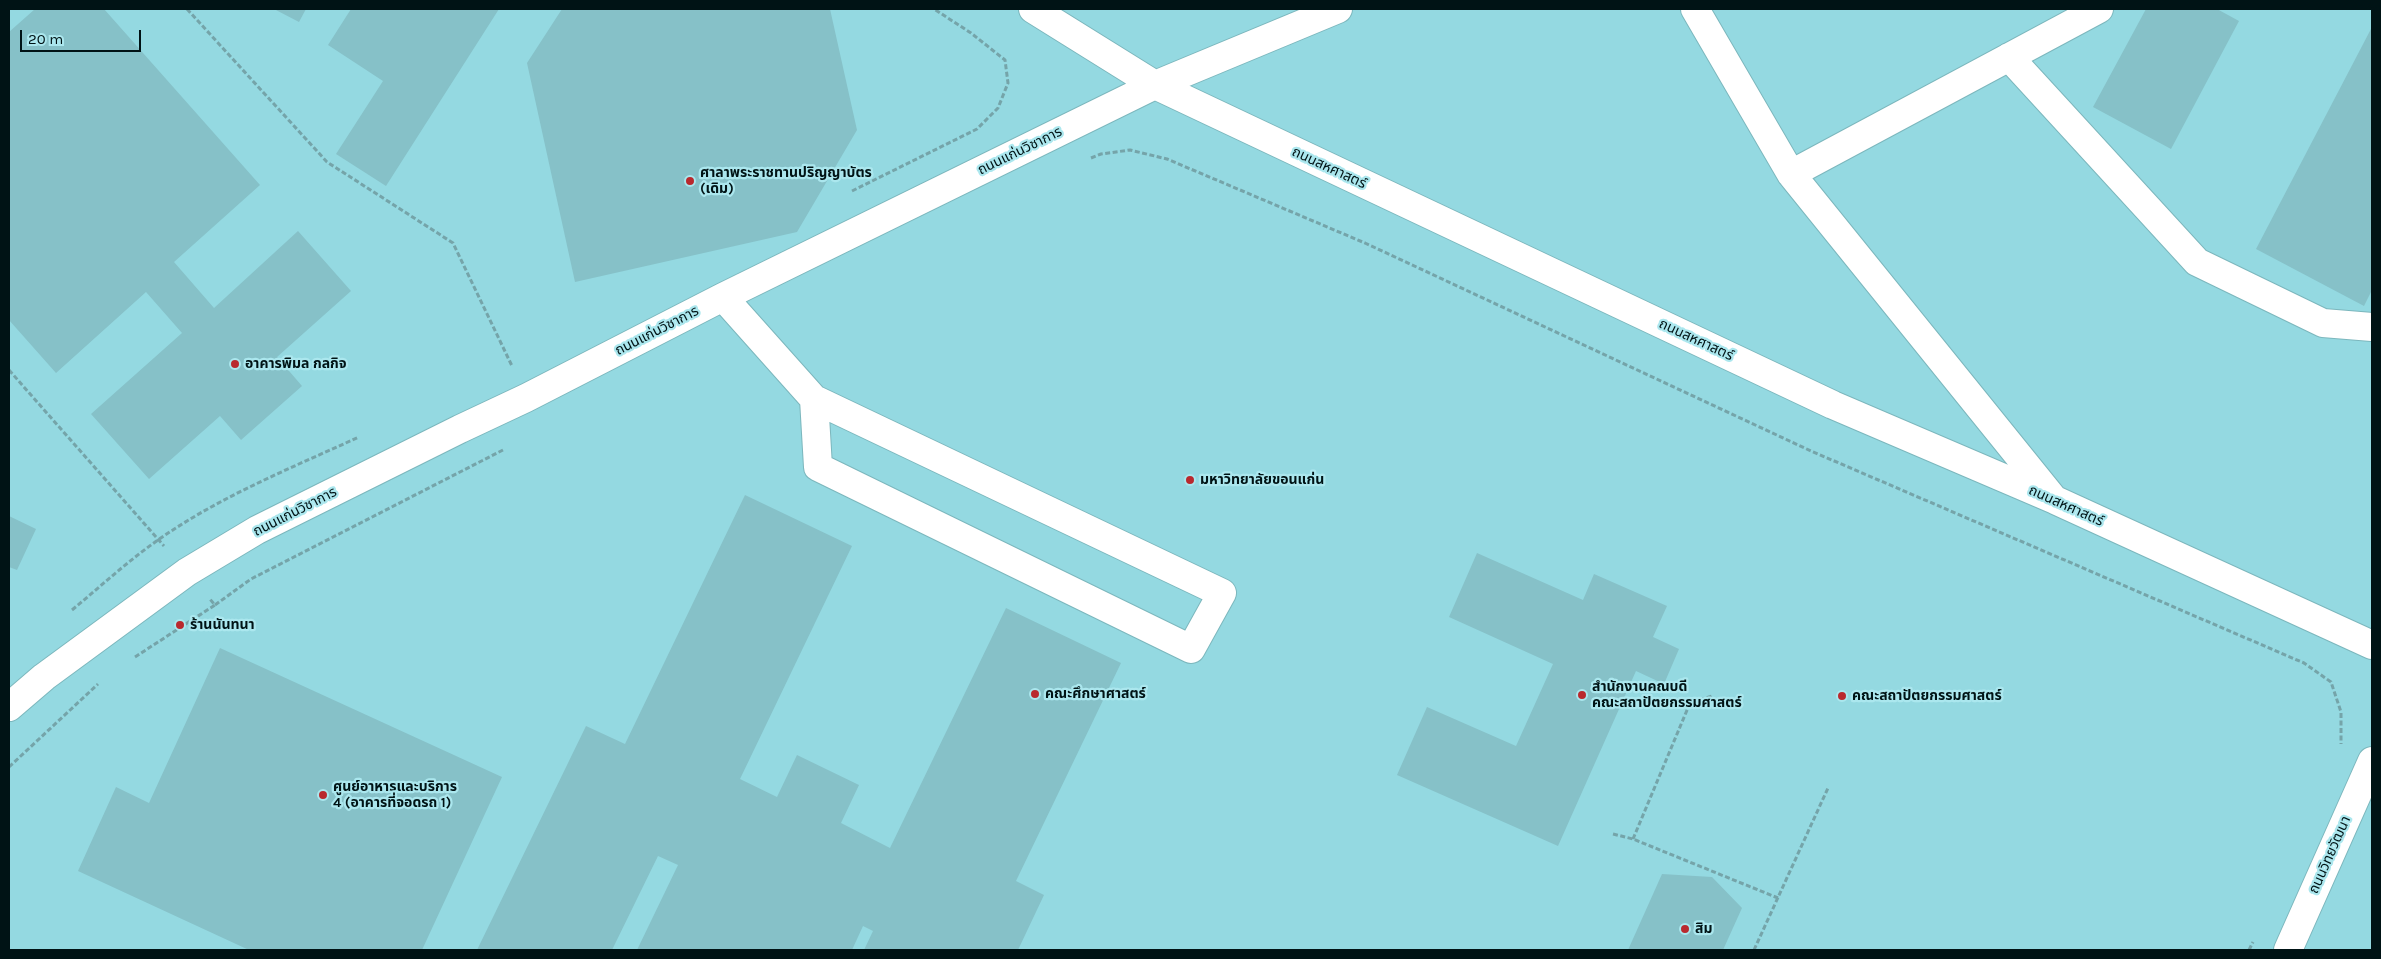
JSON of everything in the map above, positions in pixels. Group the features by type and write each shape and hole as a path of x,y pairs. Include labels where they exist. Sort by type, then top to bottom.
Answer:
{"street":[{"name":"ถนนสหศาสตร์","path":"1033,9 1154,86 1833,405 2055,500 2372,645"},
{"name":"ถนนแก่นวิชาการ","path":"9,707 44,677 187,572 266,526 526,398 723,297 1154,86 1338,9"},
{"path":"1695,9 1791,174 2055,500"},
{"path":"1791,174 2099,9"},
{"path":"2009,57 2197,262 2323,323 2372,327"},
{"path":"723,297 814,400 1222,593 1191,649 818,467 814,400"},
{"name":"ถนนวิทยวัฒนา","path":"2288,950 2372,761"}],"path":[{"path":"187,9 327,162 454,243 526,398"},
{"path":"843,196 977,129 998,108 1008,83 1004,60 971,33 934,9"},
{"path":"1084,162 1101,154 1130,150 1167,159 1365,242 1811,451 2304,663 2331,682 2341,712 2340,746"},
{"path":"502,369 520,360"},
{"path":"9,370 215,605"},
{"path":"69,612 158,540 203,512 257,484 364,435"},
{"path":"133,658 215,605 251,579 508,448"},
{"path":"9,767 101,681"},
{"path":"1633,838 1690,703 1712,696"},
{"path":"1754,950 1828,788"},
{"path":"1613,834 1633,838 1778,898"},
{"path":"2249,950 2257,932"}],"shaded area":[{"name":"มหาวิทยาลัยขอนแก่น","path":"9,9 2372,9 2372,950 9,950"}],"building":[{"name":"อาคารพิมล กลกิจ","path":"35,9 104,9 260,185 174,262 214,308 298,231 351,291 277,357 302,386 241,440 220,416 149,479 91,414 182,333 146,292 56,373 9,320 9,32"},
{"path":"274,9 306,9 299,22"},
{"path":"351,9 499,9 386,186 336,154 383,81 328,45"},
{"name":"ศาลาพระราชทานปริญญาบัตร (เดิม)","path":"562,9 830,9 857,130 797,232 575,282 527,63"},
{"path":"2146,9 2217,9 2239,21 2171,149 2093,107"},
{"path":"2372,27 2372,290 2364,306 2256,249"},
{"name":"คณะศึกษาศาสตร์","path":"745,495 852,546 740,779 777,797 797,755 859,785 841,823 890,848 1006,608 1121,663 1016,881 1044,895 1018,950 864,950 873,931 863,926 852,950 637,950 678,865 658,856 612,950 477,950 586,726 625,744"},
{"path":"9,516 36,529 17,570 9,567"},
{"name":"สำนักงานคณบดี คณะสถาปัตยกรรมศาสตร์","path":"1477,553 1583,600 1594,574 1667,606 1653,637 1679,649 1664,684 1636,671 1558,846 1397,775 1427,707 1516,746 1553,664 1449,617"},
{"name":"ศูนย์อาหารและบริการ 4 (อาคารที่จอดรถ 1)","path":"220,648 502,777 422,950 249,950 78,871 116,787 149,803"},
{"name":"สิม","path":"1662,874 1712,877 1742,908 1723,950 1628,950"}],"place":[{"name":"ศาลาพระราชทานปริญญาบัตร (เดิม)","path":"690,181"},
{"name":"อาคารพิมล กลกิจ","path":"235,364"},
{"name":"มหาวิทยาลัยขอนแก่น","path":"1190,480"},
{"name":"ร้านนันทนา","path":"180,625"},
{"name":"คณะศึกษาศาสตร์","path":"1035,694"},
{"name":"สำนักงานคณบดี คณะสถาปัตยกรรมศาสตร์","path":"1582,695"},
{"name":"คณะสถาปัตยกรรมศาสตร์","path":"1842,696"},
{"name":"ศูนย์อาหารและบริการ 4 (อาคารที่จอดรถ 1)","path":"323,795"},
{"name":"สิม","path":"1685,929"}]}
